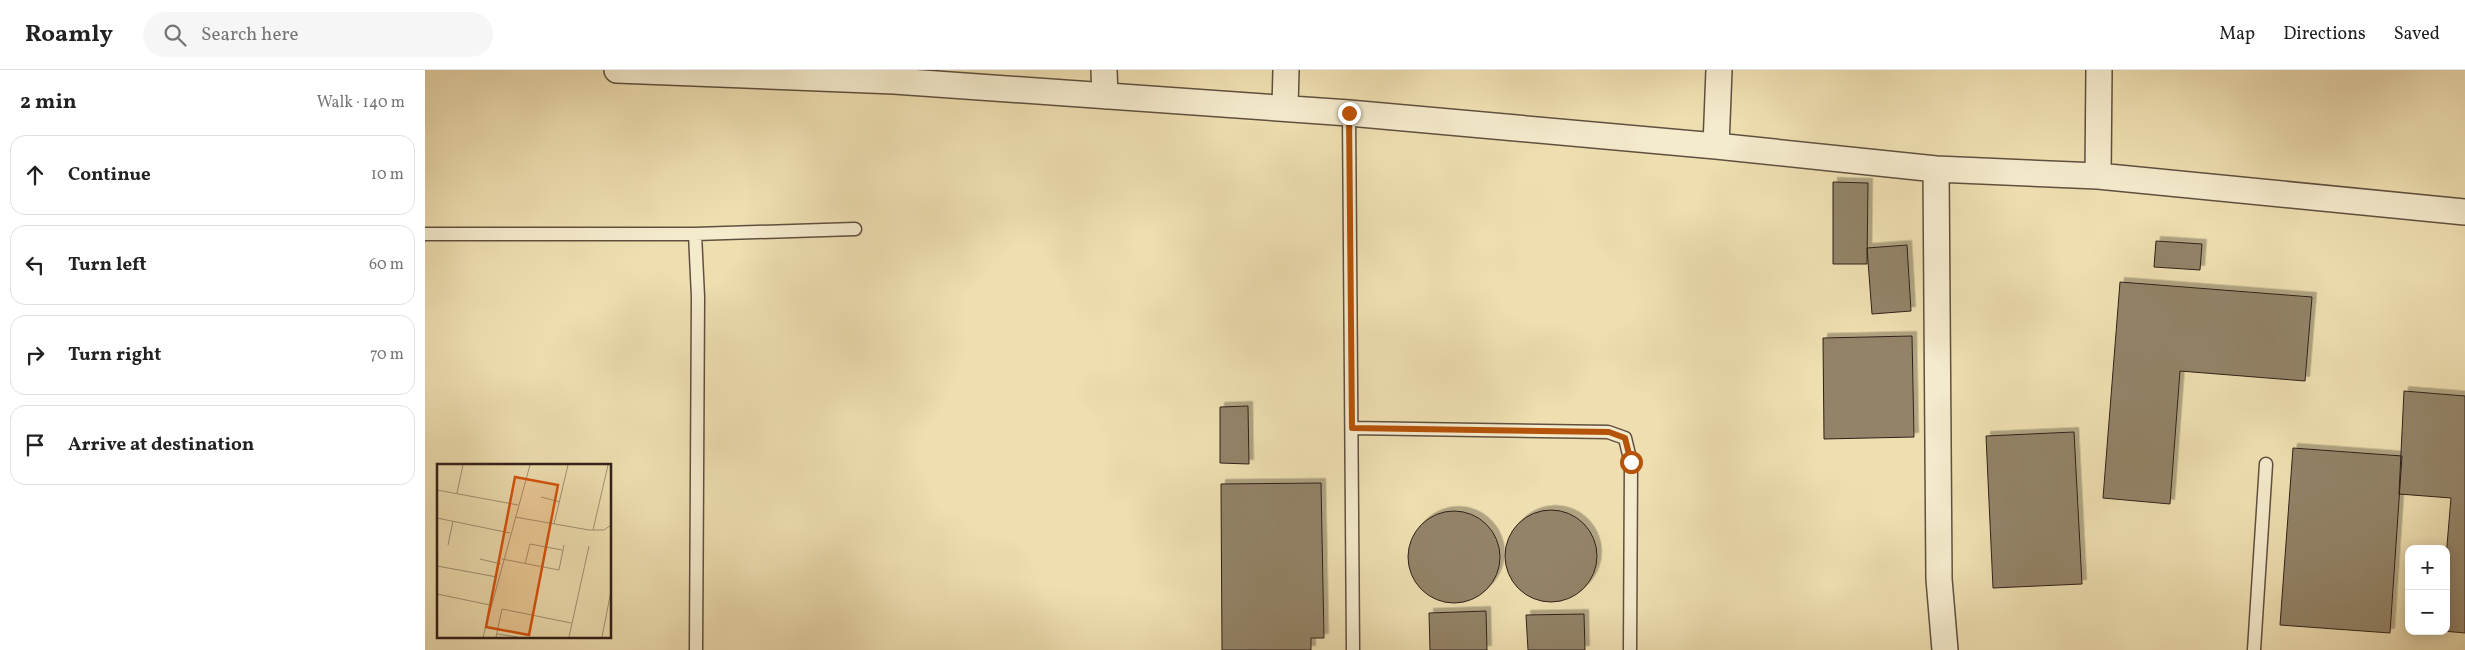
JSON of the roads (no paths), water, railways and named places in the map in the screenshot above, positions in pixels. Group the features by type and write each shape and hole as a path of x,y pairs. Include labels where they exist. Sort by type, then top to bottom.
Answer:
{"street":[{"path":"617,70 727,72 894,81 1285,108 1716,146 1936,169 2098,176 2465,212"},
{"path":"1104,70 1105,96"},
{"path":"1285,108 1287,70"},
{"path":"1716,146 1719,70"},
{"path":"2098,176 2099,70"},
{"path":"1936,169 1939,579 1945,650"}],"lane":[{"path":"1349,113 1353,650"},
{"path":"425,234 695,234 855,229"},
{"path":"695,234 698,296 696,650"},
{"path":"1352,428 1609,432 1625,438 1631,462 1629,650"},
{"path":"2254,650 2266,464"}]}
